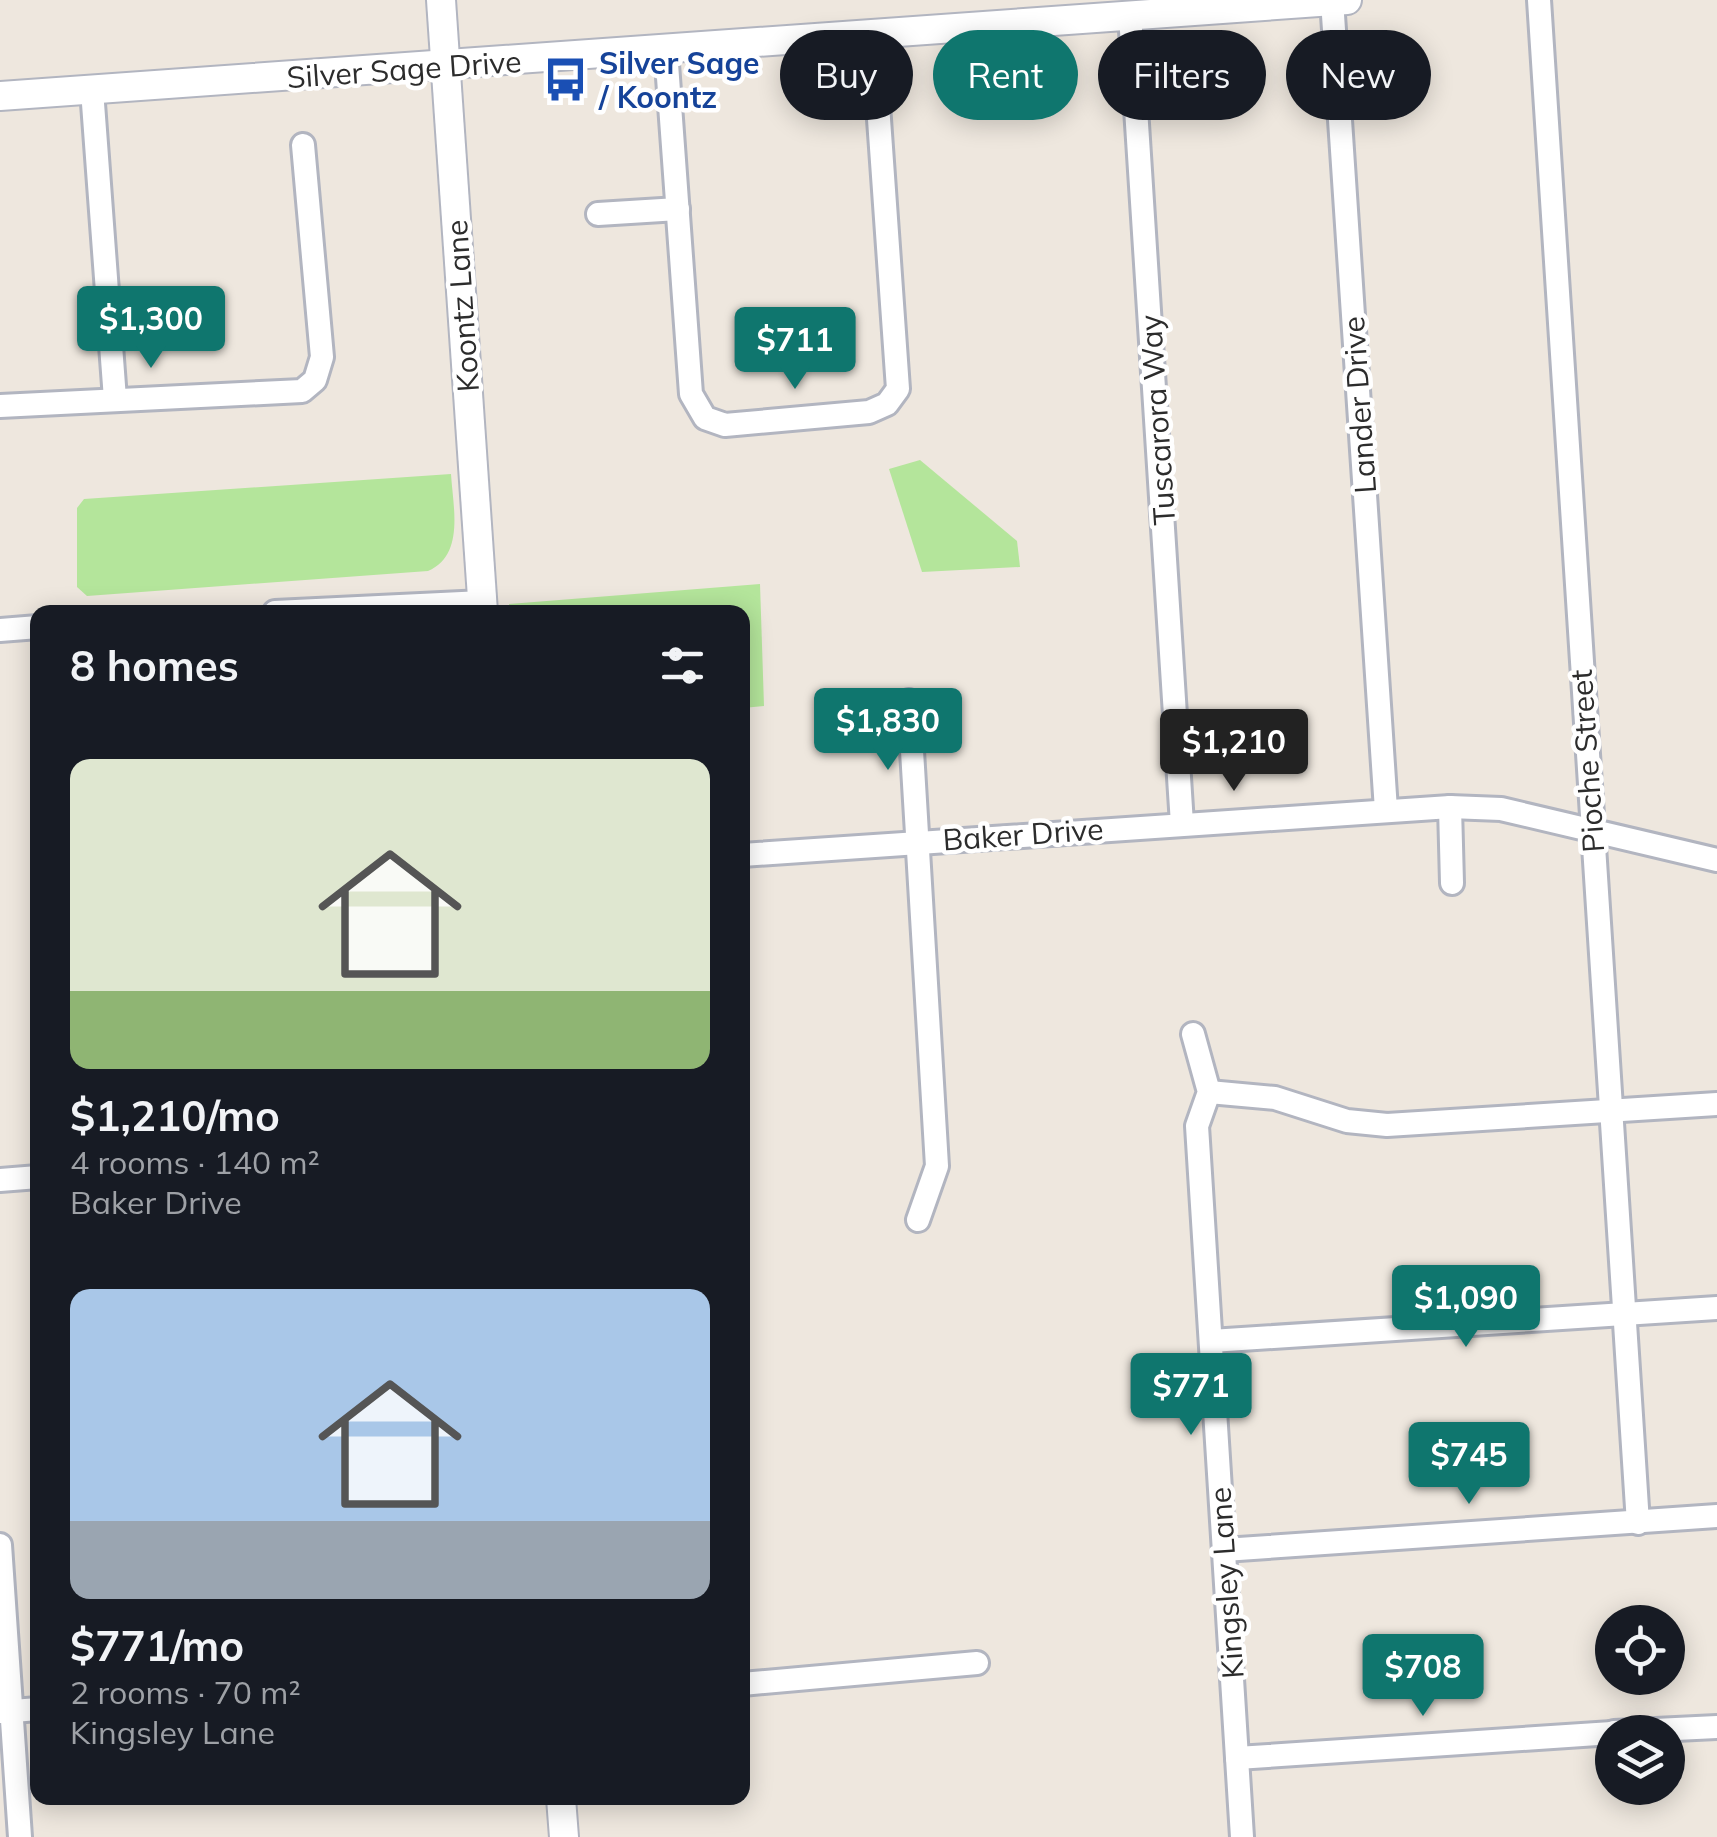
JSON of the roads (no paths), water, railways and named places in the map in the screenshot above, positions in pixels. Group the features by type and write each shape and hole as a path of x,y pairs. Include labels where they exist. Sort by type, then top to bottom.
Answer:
{"street":[{"name":"Koontz Lane","path":"442,0 483,605"},
{"name":"Silver Sage Drive","path":"913,30 1120,10 1347,0"},
{"name":"Pioche Street","path":"1539,0 1638,1522"},
{"name":"Lander Drive","path":"1332,1 1386,810"},
{"name":"Tuscarora Way","path":"1120,10 1182,824"},
{"name":"Silver Sage Drive","path":"0,96 780,41"},
{"path":"666,50 692,394 705,418 725,425 879,409 892,400 900,376 880,120"},
{"path":"92,90 116,399"},
{"path":"0,406 302,390 322,369 303,144"},
{"path":"598,214 678,209"},
{"path":"0,630 30,628"},
{"path":"909,702 937,1166 918,1220"},
{"name":"Baker Drive","path":"750,854 1450,807 1501,808 1717,860"},
{"path":"1450,807 1452,883"},
{"name":"Kingsley Lane","path":"1193,1034 1208,1092 1197,1126 1242,1837"},
{"path":"1208,1092 1275,1098 1331,1117 1387,1125 1717,1104"},
{"path":"0,1180 30,1178"},
{"path":"1211,1342 1717,1308"},
{"path":"1224,1550 1717,1516"},
{"path":"0,1545 6,1711 20,1837"},
{"path":"750,1683 976,1662"},
{"path":"1685,1728 1717,1726"},
{"path":"1237,1758 1595,1733"},
{"path":"562,1805 564,1837"}],"place":[{"name":"Silver Sage / Koontz","path":"566,80"}]}
